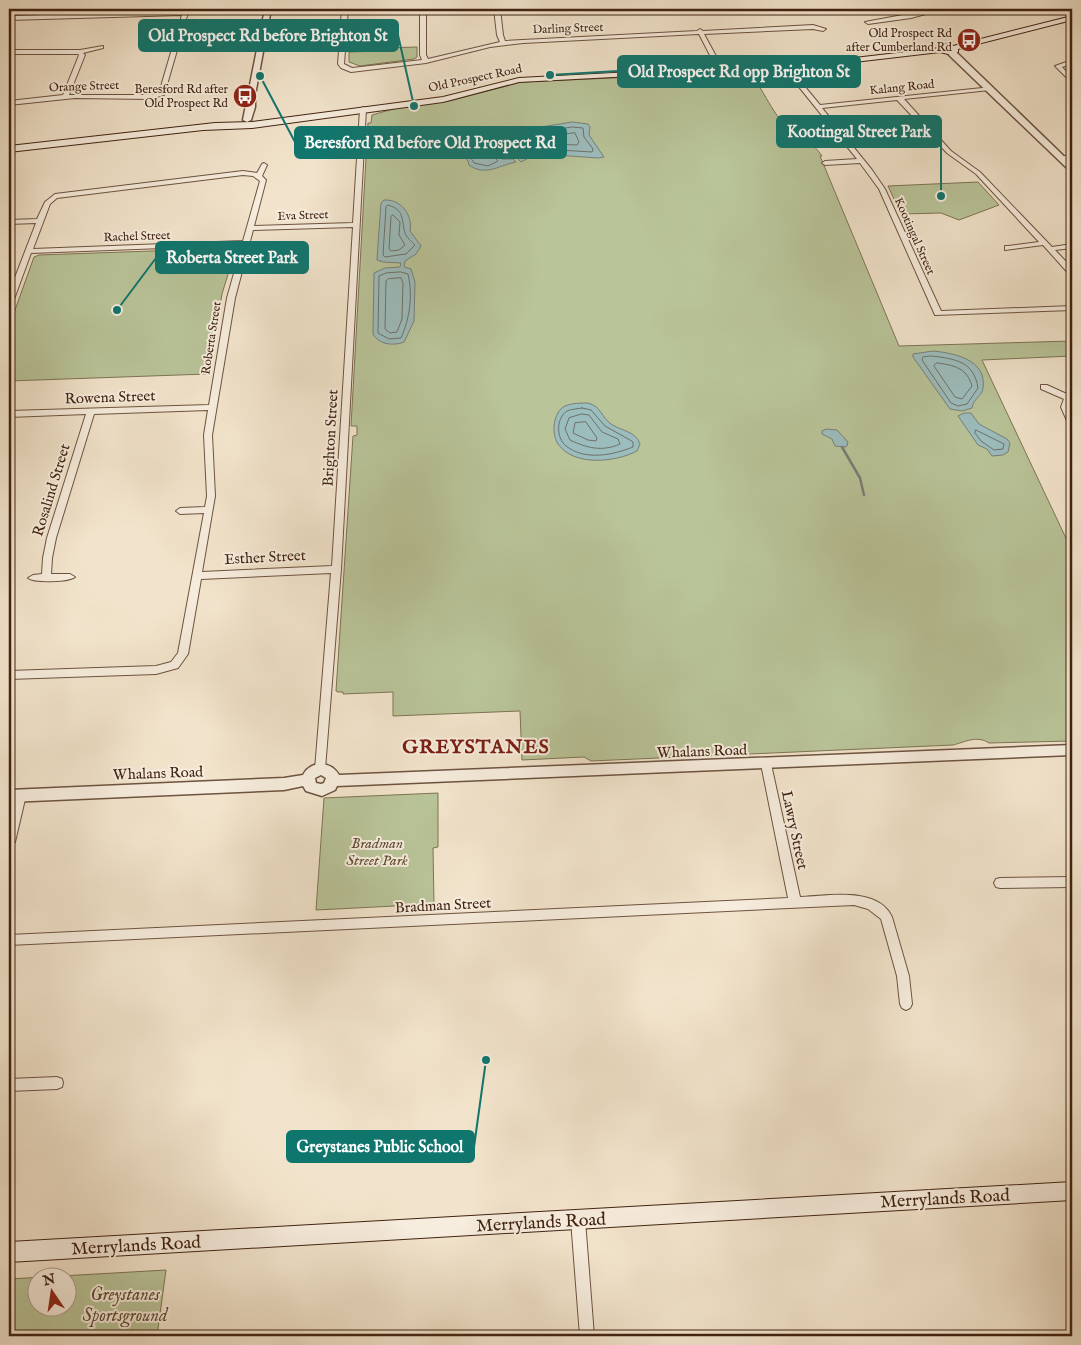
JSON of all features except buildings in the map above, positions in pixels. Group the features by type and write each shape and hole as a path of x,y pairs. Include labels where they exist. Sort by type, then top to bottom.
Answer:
{"main road":[{"path":"953,50 1072,18"},
{"name":"Old Prospect Road","path":"9,149 294,118 443,99 524,79 785,66 953,50"},
{"name":"Merrylands Road","path":"9,1252 1072,1191"}],"street":[{"path":"251,122 251,95 268,9"},
{"path":"338,75 346,69 341,64 345,9"},
{"path":"422,9 424,55 426,61"},
{"path":"497,9 500,35 503,43"},
{"path":"906,9 910,16"},
{"path":"868,22 910,16 940,9"},
{"path":"9,18 185,11"},
{"name":"Orange Street","path":"9,103 66,96 160,96 164,92 185,11"},
{"name":"Darling Street","path":"346,69 354,70 426,61 503,43 531,40 623,37 700,31 813,27 823,29"},
{"path":"700,31 720,69"},
{"path":"9,52 80,52 101,47"},
{"path":"953,50 1072,168"},
{"path":"66,96 82,55 80,52"},
{"path":"1072,62 1058,66 1072,81"},
{"name":"Kootingal Street","path":"785,66 870,171 882,189 938,313 1072,308"},
{"name":"Kalang Road","path":"817,107 990,88"},
{"path":"899,98 949,152 978,173 1072,272"},
{"name":"Brighton Street","path":"320,769 336,569 363,109"},
{"path":"1062,158 1072,156"},
{"path":"825,163 861,161"},
{"name":"Roberta Street","path":"9,675 156,670 174,665 181,658 185,649 211,492 208,435 231,298 264,183 259,176 264,165"},
{"path":"9,299 39,222 51,197 62,194 243,174 259,176"},
{"path":"9,222 39,222"},
{"name":"Eva Street","path":"251,228 356,225"},
{"name":"Rachel Street","path":"28,251 247,243"},
{"path":"1008,248 1044,243"},
{"path":"1050,249 1072,246"},
{"path":"1044,387 1071,397 1065,407 1072,423"},
{"name":"Rowena Street","path":"9,414 213,407"},
{"name":"Rosalind Street","path":"47,578 46,557 64,491 82,444 91,411"},
{"path":"180,511 208,510"},
{"name":"Esther Street","path":"196,576 336,569"},
{"path":"33,578 70,577"},
{"name":"Whalans Road","path":"333,781 1072,750"},
{"name":"Lawry Street","path":"766,764 795,902"},
{"path":"320,769 331,773 333,781 326,788 318,790 311,788 308,780 312,772 320,769"},
{"name":"Whalans Road","path":"15,795 284,784 308,780"},
{"path":"9,842 15,795"},
{"path":"1000,884 1072,882"},
{"name":"Bradman Street","path":"9,940 854,900 880,905 888,921 903,976 906,1004"},
{"path":"9,1085 57,1083"},
{"path":"578,1220 587,1336"}],"green space":[{"path":"9,9 144,9 144,11 9,15"},
{"path":"417,47 417,57 414,59 360,66 349,62 349,52 381,51 382,48"},
{"path":"750,72 784,124 811,144 822,156 820,156 899,346 1072,341 1072,356 982,360 1072,551 1072,741 989,743 976,739 953,745 591,761 584,757 522,760 520,711 393,716 393,692 343,694 343,692 336,691 353,436 357,435 357,426 351,426 368,123 371,123 372,115 393,109 449,101 521,82"},
{"path":"978,182 999,205 959,220 941,213 901,214 888,186"},
{"path":"236,248 222,294 207,374 9,381 10,324 34,257 39,255"},
{"name":"Bradman Street Park","path":"438,793 438,847 433,848 434,904 316,910 324,798"},
{"name":"Greystanes Sportsground","path":"166,1270 157,1336 9,1336 9,1279 28,1278 28,1318 78,1318 78,1275"}],"water":[{"path":"572,122 588,124 590,127 589,135 604,157 536,154 521,162 517,158 534,154 537,151 523,143 516,136 518,133"},
{"path":"488,131 494,136 495,140 490,143 491,147 498,151 502,159 513,159 516,162 487,170 481,170 469,165 453,142 453,138 459,134"},
{"path":"384,200 396,202 404,209 410,219 410,231 421,246 416,254 405,261 404,267 411,269 415,282 414,321 404,342 396,344 387,344 376,338 373,334 374,273 385,268 400,267 401,263 377,260 381,203"},
{"path":"933,351 967,359 980,370 983,378 983,388 972,408 962,411 950,409 913,357 913,354"},
{"path":"588,403 599,409 611,424 635,436 640,444 637,451 618,458 596,460 584,459 565,451 558,444 554,435 554,424 558,413 568,405"},
{"path":"964,413 971,413 979,424 1007,439 1010,443 1008,452 1003,455 992,456 987,449 978,445 958,416"},
{"path":"826,429 837,430 848,442 847,446 835,446 832,439 822,434 822,431"}],"waterway":[{"path":"842,447 860,478 864,495"}],"place":[{"name":"Old Prospect Rd after Cumberland Rd","path":"969,40"},
{"name":"Old Prospect Rd opp Brighton St","path":"550,75"},
{"name":"Beresford Rd before Old Prospect Rd","path":"260,76"},
{"name":"Beresford Rd after Old Prospect Rd","path":"245,96"},
{"name":"Old Prospect Rd before Brighton St","path":"414,106"},
{"name":"Kootingal Street Park","path":"941,196"},
{"name":"Roberta Street Park","path":"117,310"},
{"name":"Greystanes Public School","path":"486,1060"}],"district":[{"name":"GREYSTANES","path":"476,746"}]}
